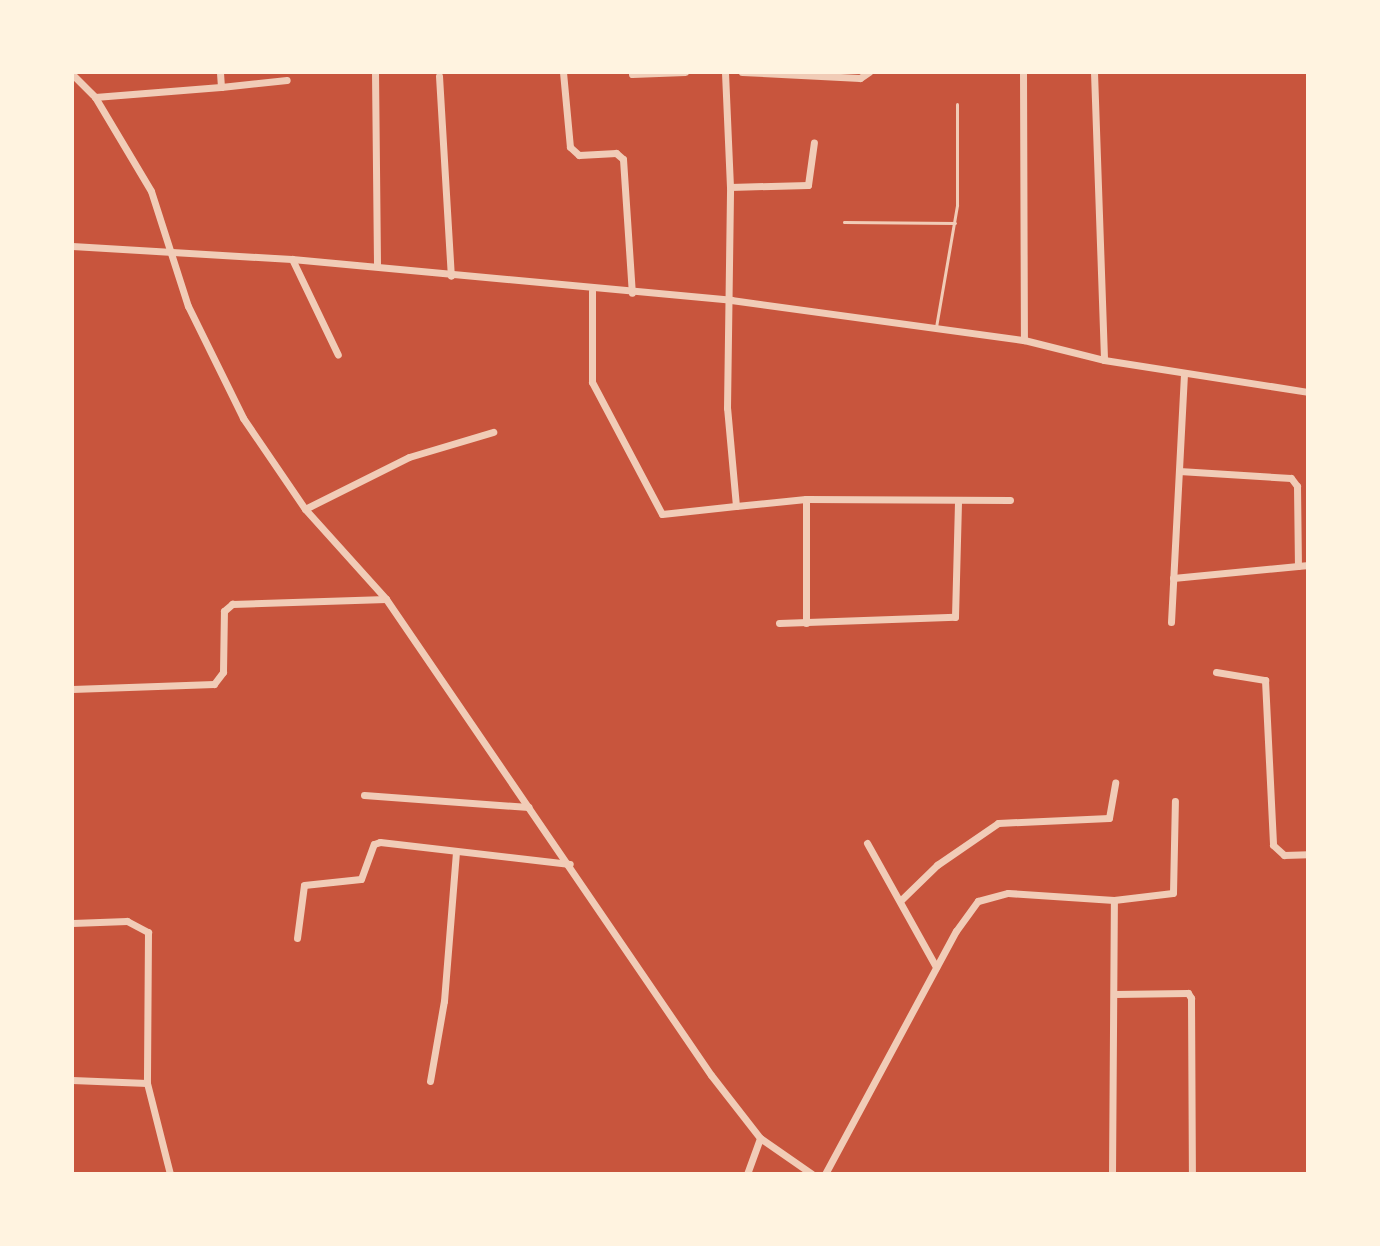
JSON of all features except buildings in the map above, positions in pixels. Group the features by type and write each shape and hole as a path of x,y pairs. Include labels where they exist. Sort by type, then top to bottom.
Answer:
{"street":[{"path":"220,72 221,87"},
{"path":"375,72 377,266"},
{"path":"563,72 570,147 579,155 616,153 623,159 632,293"},
{"path":"632,74 685,72"},
{"path":"725,72 731,300 727,408 736,506"},
{"path":"742,72 860,78 869,72"},
{"path":"1023,72 1024,340"},
{"path":"1094,72 1104,360"},
{"path":"72,74 95,97 163,214 169,254 188,306 243,418 305,509 386,599 570,864 650,987 760,1138 812,1174"},
{"path":"439,76 451,276"},
{"path":"95,97 287,80"},
{"path":"730,187 808,185 814,142"},
{"path":"72,246 292,259 592,291 731,300 1024,340 1104,360 1308,392"},
{"path":"292,259 338,355"},
{"path":"592,291 592,382 662,514 806,499 1010,500"},
{"path":"1171,622 1184,373"},
{"path":"305,509 409,457 493,432"},
{"path":"1179,471 1291,478 1297,486 1298,566"},
{"path":"806,499 806,623"},
{"path":"779,623 955,617 958,501"},
{"path":"1173,578 1308,565"},
{"path":"72,689 214,684 223,672 224,611 232,604 386,599"},
{"path":"1216,672 1265,680 1273,845 1284,855 1308,854"},
{"path":"900,901 937,865 998,823 1109,818 1115,783"},
{"path":"364,795 529,807"},
{"path":"825,1174 966,915 990,894 1114,900 1173,893 1175,801"},
{"path":"867,843 936,967"},
{"path":"297,938 304,885 361,879 374,844 570,864"},
{"path":"430,1081 444,1001 456,853"},
{"path":"1112,1174 1114,900"},
{"path":"72,923 127,921 148,932 147,1083 170,1174"},
{"path":"1114,994 1190,995 1192,1174"},
{"path":"72,1080 147,1083"},
{"path":"747,1174 760,1138"}],"lane":[{"path":"936,327 955,223 957,104"},
{"path":"844,222 955,223"}]}
